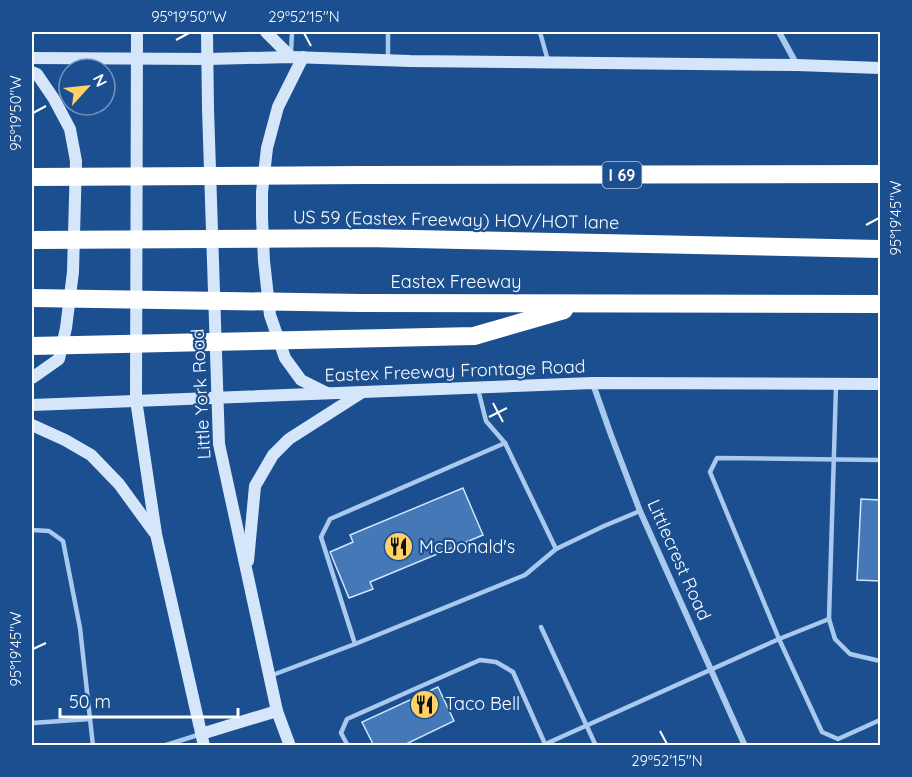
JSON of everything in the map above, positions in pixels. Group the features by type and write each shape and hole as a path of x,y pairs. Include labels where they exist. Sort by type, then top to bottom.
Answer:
{"highway":[{"name":"I 69","path":"32,177 880,174"},
{"name":"US 59 (Eastex Freeway) HOV/HOT lane","path":"32,240 365,238 880,249"},
{"name":"Eastex Freeway","path":"32,298 361,303 880,304"},
{"path":"32,346 474,336 583,304"}],"main road":[{"path":"137,32 136,400 156,534 203,740 277,711"},
{"name":"Little York Road","path":"207,32 219,444 277,711 290,746"},
{"path":"266,32 297,57"},
{"path":"32,58 297,57 797,64 880,68"},
{"path":"297,57 278,107 267,148 262,192 264,261 270,315 285,358 301,380 327,393"},
{"path":"32,72 37,74 54,99 70,129 76,161 73,272 66,328 59,359 32,378"},
{"name":"Eastex Freeway Frontage Road","path":"32,405 593,383 880,384"},
{"path":"247,574 255,486 267,463 289,439 363,392"},
{"path":"32,425 91,455 118,484 156,534"}],"street":[{"path":"779,32 797,64"},
{"name":"Littlecrest Road","path":"593,383 640,511 745,746"}],"lane":[{"path":"292,32 297,57"},
{"path":"387,60 388,32"},
{"path":"540,32 549,62"},
{"path":"836,383 829,619 836,639 850,654 880,661"},
{"path":"478,387 486,421 506,443 556,549"},
{"path":"355,644 321,537 330,519 506,443"},
{"path":"880,460 717,458 710,472 779,639 822,732 838,738 880,720"},
{"path":"270,676 525,575 556,549 604,525 640,511"},
{"path":"32,530 49,531 63,542 80,627 93,746"},
{"path":"348,746 341,733 347,719 480,660 496,662 513,672 543,745 779,639 829,619"},
{"path":"541,627 596,746"},
{"path":"32,723 90,719"},
{"path":"163,746 203,740"}],"building":[{"name":"McDonald's","path":"463,488 483,535 370,582 373,589 349,598 330,552 353,542 350,535"},
{"path":"861,499 880,500 880,581 857,580"},
{"name":"Taco Bell","path":"438,687 454,721 402,746 374,746 362,722"}],"place":[{"name":"McDonald's","path":"398,547"},
{"name":"Taco Bell","path":"424,704"}]}
